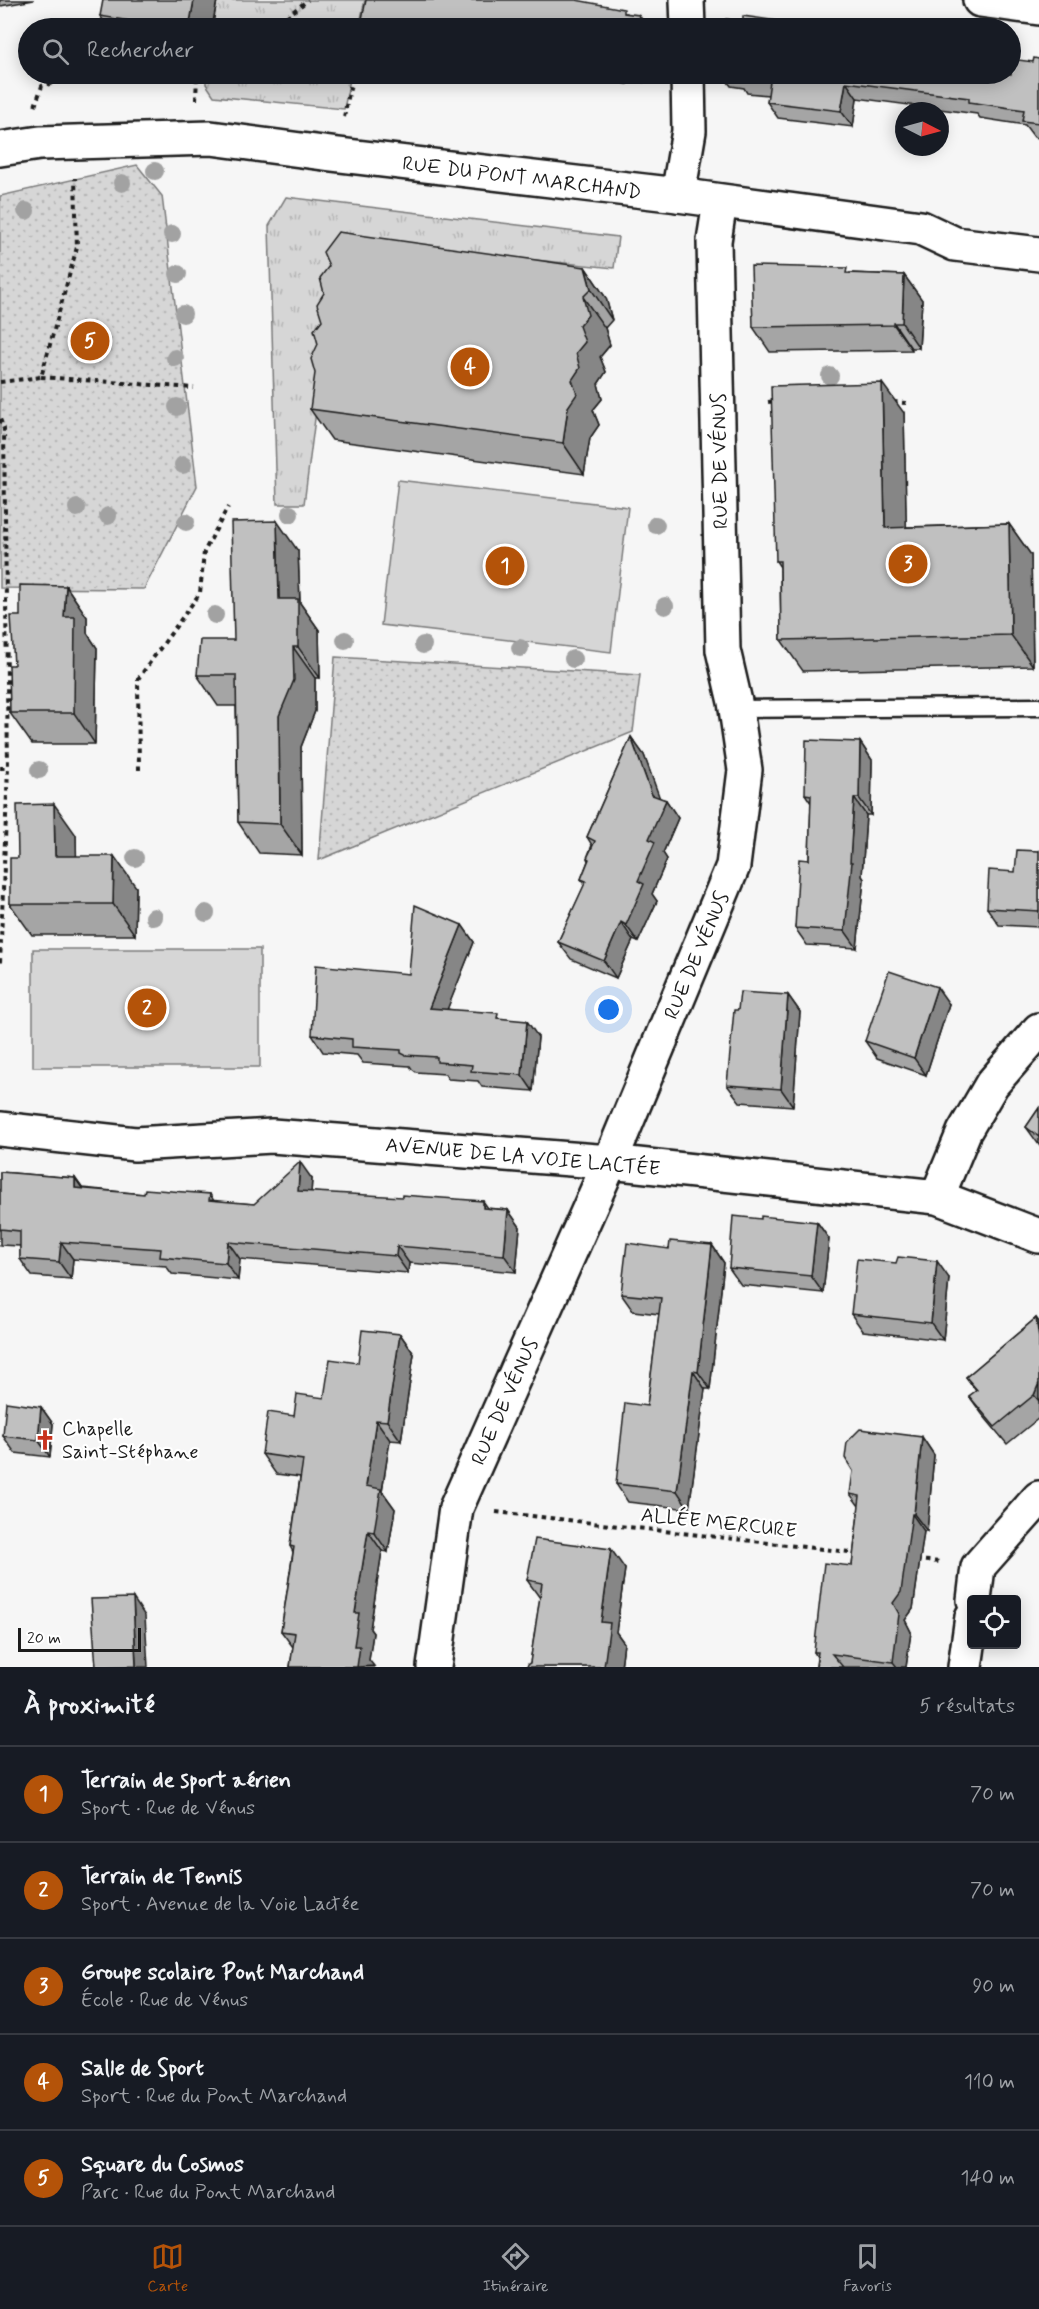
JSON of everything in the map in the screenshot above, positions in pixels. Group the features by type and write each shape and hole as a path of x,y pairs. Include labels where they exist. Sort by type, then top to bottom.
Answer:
{"street":[{"path":"687,0 688,18"},
{"path":"980,0 1039,8"},
{"path":"678,195 689,131 688,84"},
{"name":"RUE DU PONT MARCHAND","path":"0,149 40,142 211,138 678,195 921,228 955,244 1039,254"},
{"name":"RUE DE VÉNUS","path":"434,1667 456,1508 610,1162 733,866 746,770 723,650 714,241 720,202"},
{"path":"937,1197 964,1132 992,1084 1039,1030"},
{"name":"AVENUE DE LA VOIE LACTÉE","path":"0,1129 135,1144 272,1136 610,1162 937,1197 1039,1236"},
{"path":"974,1595 978,1567 1039,1498"},
{"path":"965,1667 968,1649"}],"lane":[{"path":"736,709 1039,707"}],"path":[{"path":"285,18 308,0"},
{"path":"364,18 365,9"},
{"path":"41,377 77,247 75,174"},
{"path":"0,382 41,377 194,388"},
{"path":"768,402 786,401"},
{"path":"885,402 907,402"},
{"path":"0,419 4,429 8,768 0,963"},
{"path":"139,770 138,679 200,593 204,552 228,507"},
{"path":"0,768 8,768"},
{"name":"ALLÉE MERCURE","path":"456,1508 860,1553"},
{"path":"907,1559 978,1567"}],"green space":[{"path":"217,0 365,0 361,18 214,18"},
{"path":"206,84 349,84 344,109 214,96"},
{"path":"137,165 162,196 197,486 144,589 0,588 0,196"},
{"path":"286,197 618,237 614,268 338,240 304,504 277,504 269,226"},
{"path":"398,480 628,507 611,652 381,625"},
{"path":"335,657 640,675 633,732 319,860"},
{"path":"33,949 260,949 260,1067 33,1067"}],"building":[{"path":"103,0 194,0 191,18 100,16"},
{"path":"366,0 576,0 624,9 624,13 639,15 639,18 362,18"},
{"path":"1034,58 1039,59 1039,123 1022,121 1024,110 969,102 969,98 861,84 1021,84 1021,60 1033,62"},
{"path":"770,84 846,84 841,111 767,102"},
{"path":"338,232 585,267 591,289 583,297 588,315 579,326 585,342 576,353 580,368 572,380 577,394 568,407 563,443 310,409 315,373 311,359 318,344 314,330 322,320 317,304 324,293 320,278 329,266 323,252"},
{"path":"751,266 847,268 846,273 904,275 902,323 753,327"},
{"path":"882,383 885,528 1009,524 1011,635 781,640 780,561 776,561 771,386"},
{"path":"277,521 279,599 298,599 298,647 293,647 294,680 279,716 280,824 238,822 236,675 197,675 200,640 234,640 231,522"},
{"path":"20,585 66,586 64,617 75,617 74,713 10,713 9,665 14,665 11,616 20,616"},
{"path":"631,737 652,795 666,800 649,839 655,842 638,881 644,884 626,925 621,922 604,961 558,942 586,881 581,879 595,841 587,837"},
{"path":"806,740 860,742 859,798 854,798 850,862 852,862 845,931 795,928 799,859 809,860 811,795 805,794"},
{"path":"54,804 55,856 114,856 113,904 10,904 10,858 18,858 17,805"},
{"path":"1017,850 1039,851 1039,911 987,908 989,870 1015,872"},
{"path":"415,905 462,925 429,1008 498,1013 497,1018 527,1021 522,1075 471,1071 472,1065 437,1062 437,1057 405,1055 401,1053 401,1050 352,1047 352,1039 312,1035 316,965 409,974"},
{"path":"889,971 937,987 914,1058 865,1041"},
{"path":"740,992 788,995 781,1089 727,1085 734,1010 738,1010"},
{"path":"1039,1108 1039,1137 1026,1127"},
{"path":"300,1162 298,1191 483,1201 483,1208 508,1210 504,1255 397,1246 396,1256 228,1242 226,1263 160,1257 161,1249 61,1242 59,1262 20,1259 20,1231 0,1229 0,1172 75,1178 75,1188 144,1194 145,1189 210,1194 209,1200 254,1204"},
{"path":"733,1216 761,1219 761,1216 817,1222 811,1276 729,1268"},
{"path":"670,1241 712,1245 698,1372 693,1371 677,1491 616,1484 625,1403 647,1406 661,1298 621,1294 627,1243 669,1249"},
{"path":"898,1257 937,1261 931,1323 851,1314 857,1259 896,1263"},
{"path":"1036,1318 1039,1339 1039,1383 1034,1395 995,1427 969,1396 977,1390 966,1377"},
{"path":"362,1330 400,1334 387,1421 376,1420 366,1486 381,1489 374,1532 368,1531 355,1613 359,1613 354,1646 360,1646 357,1667 290,1667 295,1633 281,1631 294,1547 290,1546 303,1460 262,1454 268,1412 294,1416 297,1394 324,1398 330,1359 358,1363"},
{"path":"6,1402 41,1407 38,1440 3,1436"},
{"path":"860,1429 922,1437 914,1514 912,1514 901,1592 893,1603 899,1614 893,1662 832,1654 843,1667 816,1667 818,1652 814,1652 824,1563 852,1566 860,1496 850,1494 853,1471 845,1458 847,1442"},
{"path":"535,1539 611,1549 601,1622 610,1623 604,1667 527,1667 530,1663 542,1583 527,1580"},
{"path":"133,1598 136,1666 96,1667 91,1599"}],"place":[{"name":"Square du Cosmos","path":"90,341"},
{"name":"Salle de Sport","path":"470,367"},
{"name":"Groupe scolaire Pont Marchand","path":"908,564"},
{"name":"Terrain de sport aérien","path":"505,566"},
{"name":"Terrain de Tennis","path":"147,1008"},
{"name":"Chapelle Saint-Stéphane","path":"45,1440"}]}
